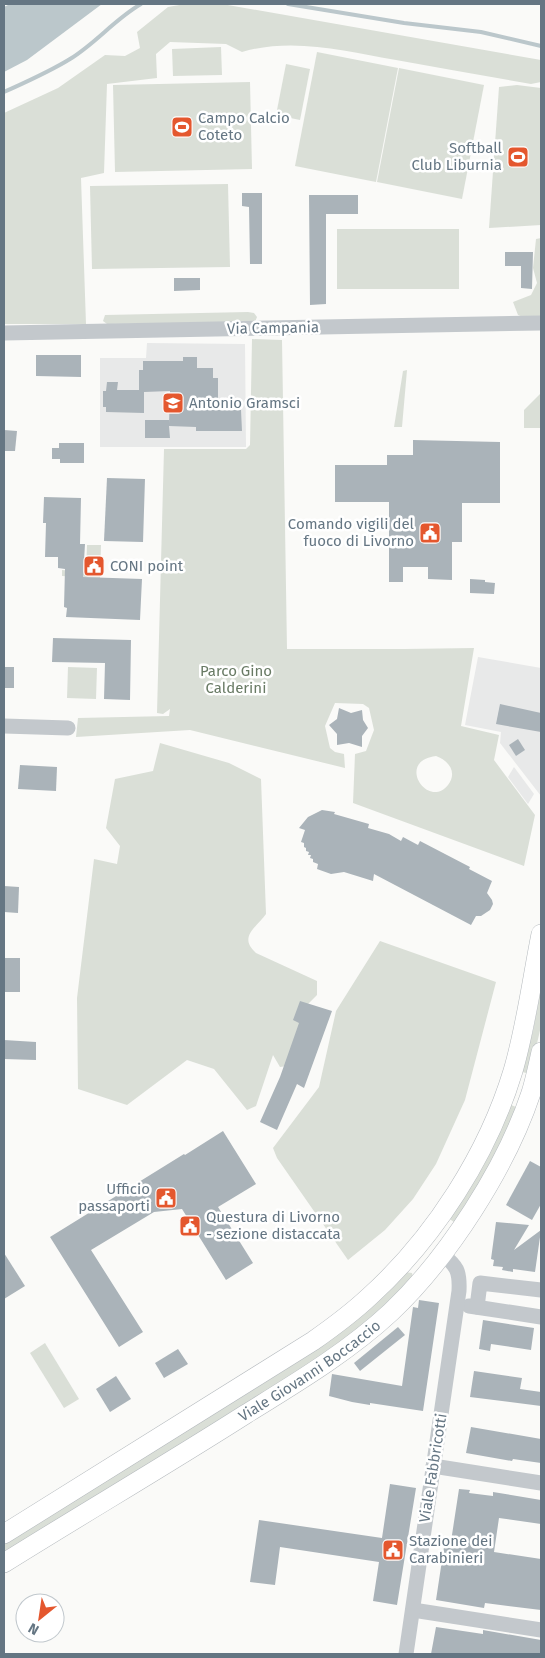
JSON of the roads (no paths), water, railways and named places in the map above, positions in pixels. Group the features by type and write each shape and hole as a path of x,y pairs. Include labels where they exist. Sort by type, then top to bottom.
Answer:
{"main road":[{"name":"Viale Giovanni Boccaccio","path":"4,1534 313,1341 340,1322 371,1296 396,1269 441,1216 485,1142 507,1087 518,1051 541,934"},
{"name":"Viale Giovanni Boccaccio","path":"4,1563 212,1436 331,1360 366,1334 392,1311 442,1254 491,1181 518,1124 536,1094 541,1052"},
{"path":"507,1087 536,1094"},
{"path":"422,1239 442,1254"}],"street":[{"name":"Via Campania","path":"4,333 541,323"},
{"path":"4,726 68,728"},
{"path":"442,1254 455,1265 460,1281 541,1290"},
{"name":"Viale Fabbricotti","path":"406,1654 460,1281"},
{"path":"478,1308 480,1284"},
{"path":"458,1305 541,1317"},
{"path":"434,1466 541,1483"},
{"path":"412,1610 541,1630"}],"waterway":[{"path":"4,92 46,73 70,59 141,4"},
{"path":"288,4 404,23 481,32 541,46"}],"place":[{"name":"Campo Calcio Coteto","path":"182,127"},
{"name":"Softball Club Liburnia","path":"518,157"},
{"name":"Antonio Gramsci","path":"173,403"},
{"name":"Comando vigili del fuoco di Livorno","path":"430,533"},
{"name":"CONI point","path":"94,566"},
{"name":"Ufficio passaporti","path":"166,1198"},
{"name":"Questura di Livorno - sezione distaccata","path":"190,1226"},
{"name":"Stazione dei Carabinieri","path":"393,1550"}],"park label":[{"name":"Parco Gino Calderini","path":"236,680"}]}
